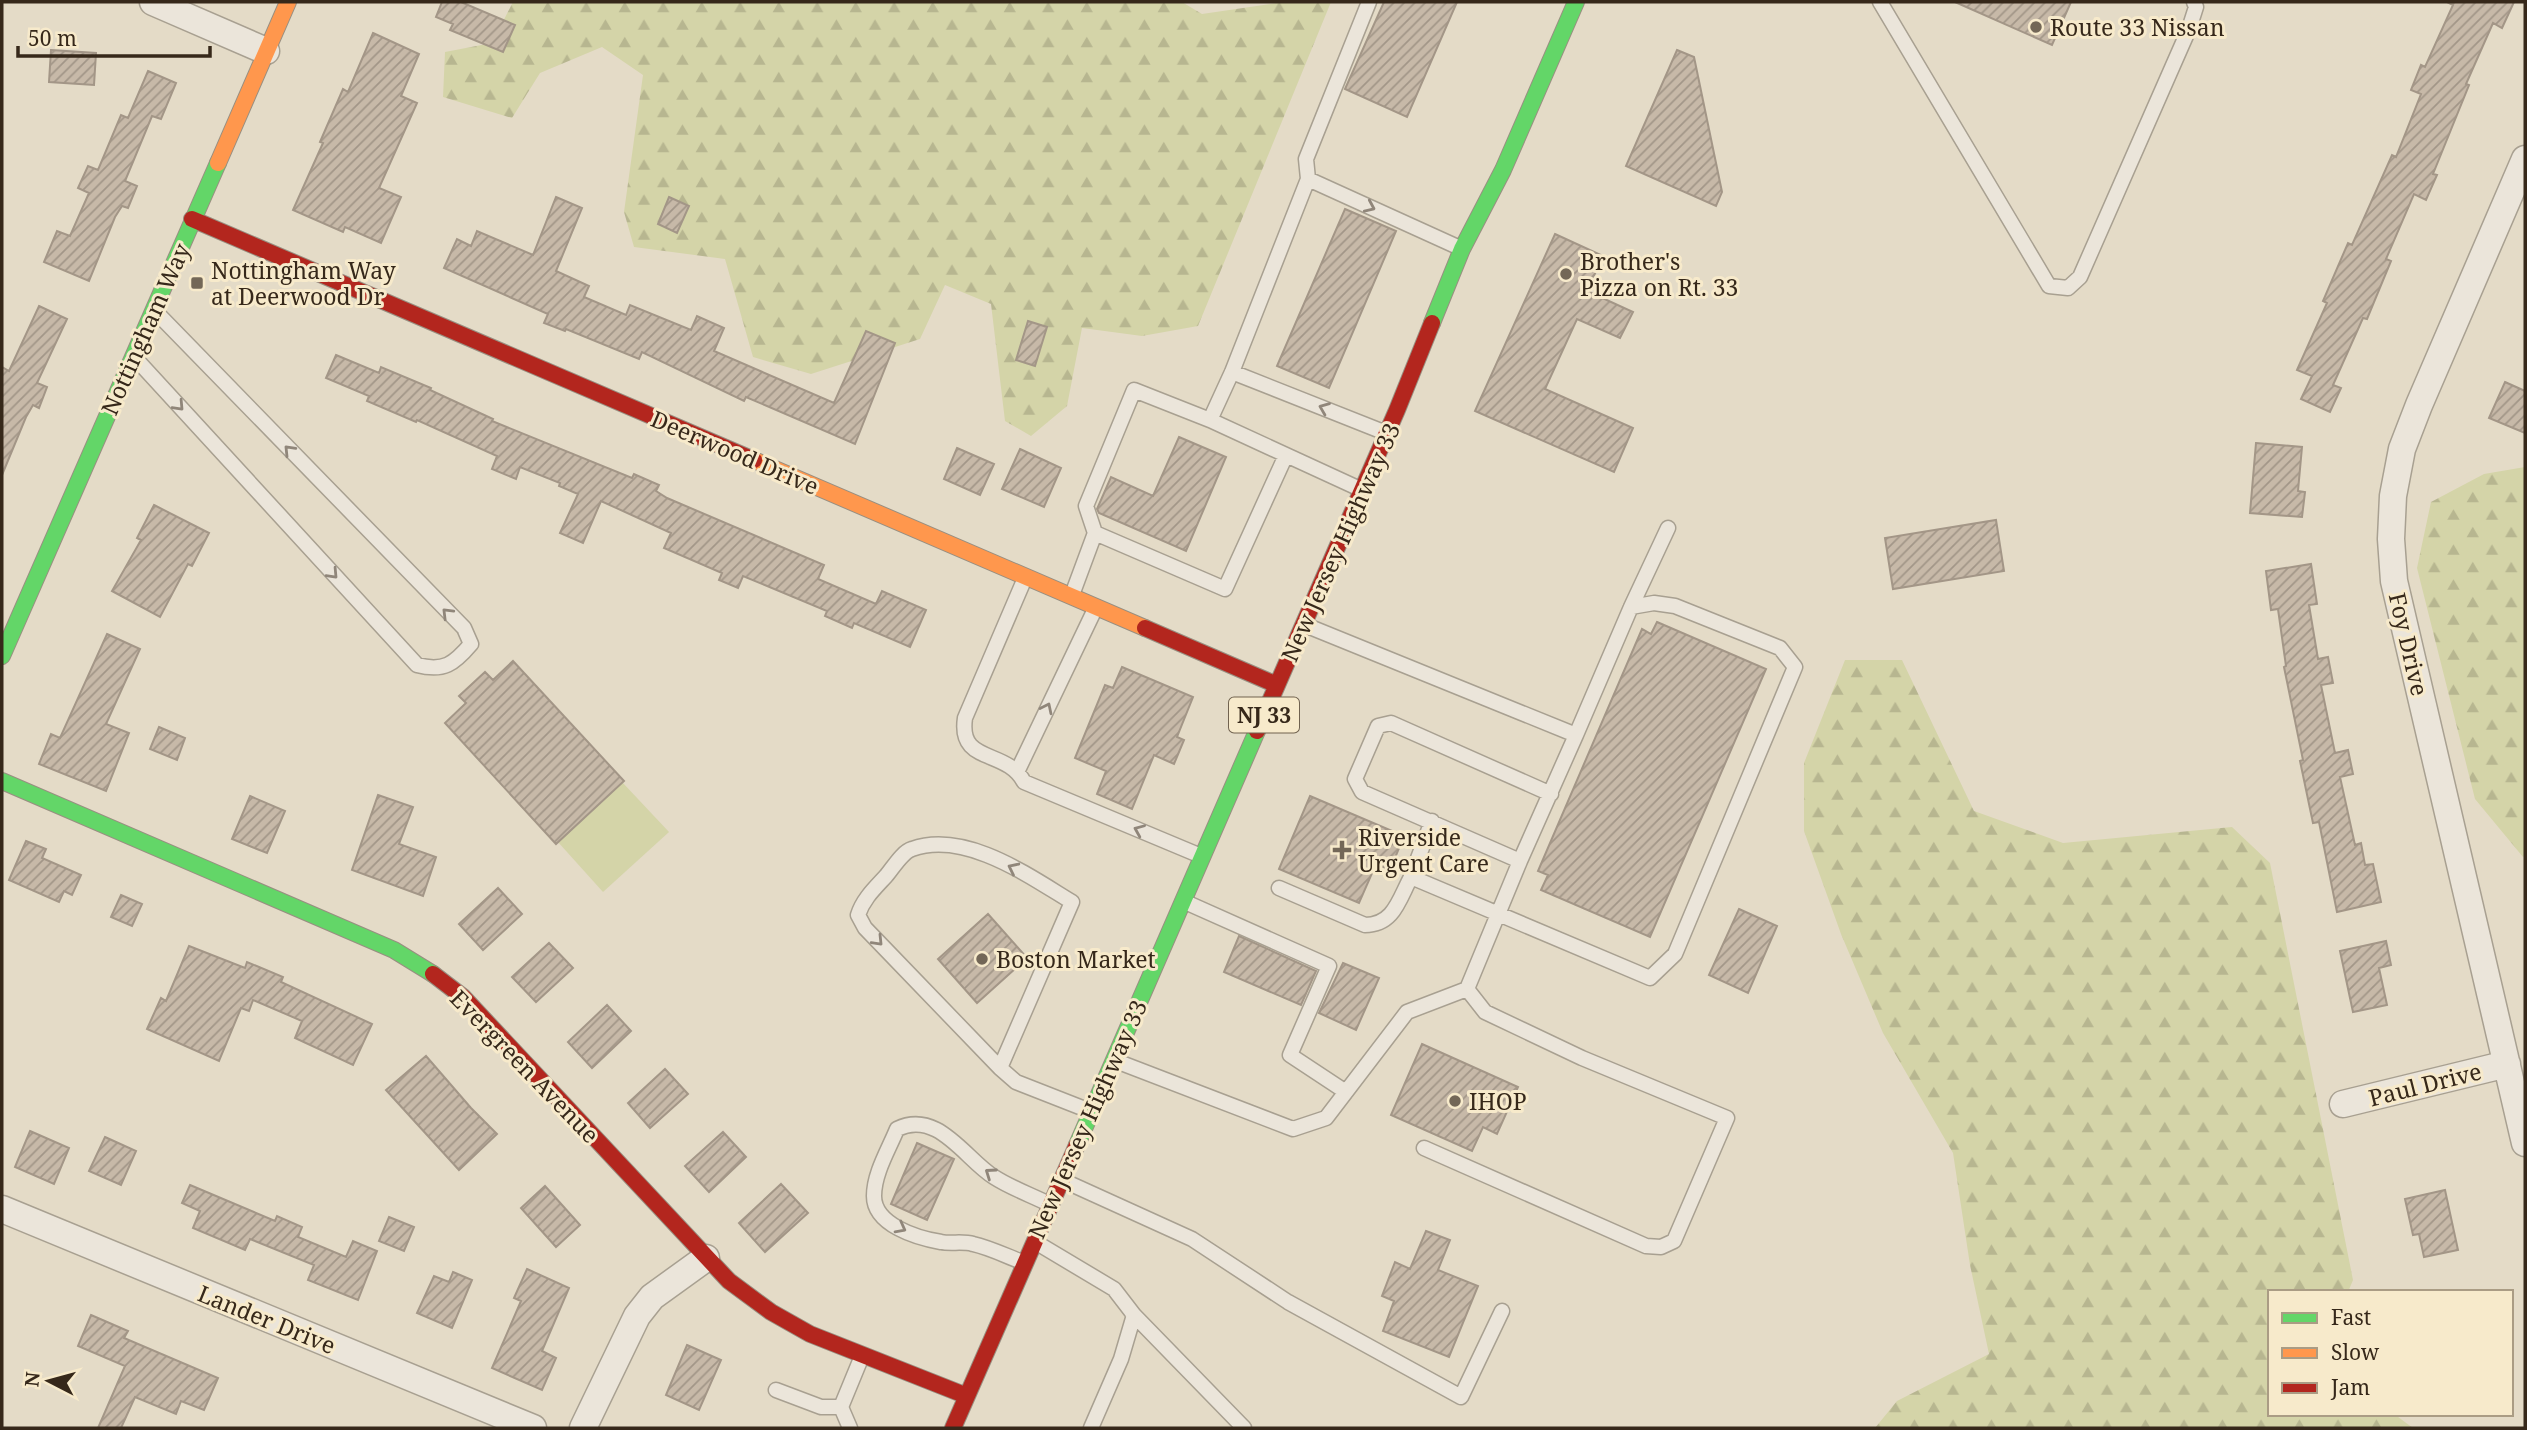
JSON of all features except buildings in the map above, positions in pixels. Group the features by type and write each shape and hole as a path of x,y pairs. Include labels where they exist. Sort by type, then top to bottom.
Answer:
{"street":[{"path":"153,2 266,51"},
{"name":"Nottingham Way","path":"2,656 288,2"},
{"name":"New Jersey Highway 33","path":"953,1428 1387,433 1462,249 1503,170 1576,2"},
{"name":"Foy Drive","path":"2525,159 2402,449 2393,496 2391,538 2395,581 2525,1143"},
{"name":"Deerwood Drive","path":"192,219 1277,685"},
{"name":"Evergreen Avenue","path":"2,780 394,950 427,970 463,997 729,1281 771,1312 810,1334 967,1396"},
{"name":"Paul Drive","path":"2343,1104 2507,1064"},
{"name":"Lander Drive","path":"2,1209 533,1428"},
{"path":"583,1428 637,1316 652,1297 706,1258"}],"lane":[{"path":"1210,420 1232,372 1308,179 1306,159 1368,2"},
{"path":"1880,2 2049,286 2067,288 2080,277 2189,29 2196,7 2194,2"},
{"path":"1308,179 1462,249"},
{"path":"133,356 417,665 430,668 455,663 471,644 464,628 153,310"},
{"path":"1232,372 1387,433"},
{"path":"1072,596 1095,533 1086,506 1134,390 1210,420 1362,490"},
{"path":"1095,533 1226,589 1286,455"},
{"path":"1113,1060 1293,1129 1326,1118 1407,1012 1467,989 1520,861 1668,528"},
{"path":"1025,577 965,718 964,738 970,746 1018,770 1024,782 1202,857"},
{"path":"1411,877 1650,978 1675,954 1795,667 1780,648 1675,606 1654,603 1631,607"},
{"path":"1018,770 1096,607"},
{"path":"1304,624 1576,735"},
{"path":"1520,861 1362,792 1355,779 1378,726 1391,723 1551,794"},
{"path":"1279,888 1365,925 1379,925 1391,916 1411,877 1432,821"},
{"path":"1000,1068 1072,902 1024,872 982,852 939,844 909,849 861,903 858,915 865,928 1000,1068 1016,1082 1091,1111"},
{"path":"1182,900 1329,966 1290,1055 1346,1092"},
{"path":"1424,1148 1646,1246 1661,1247 1674,1241 1727,1118 1582,1058 1485,1012 1467,989"},
{"path":"1025,1264 972,1243 942,1243 922,1238 898,1228 879,1214 874,1198 877,1179 897,1129 907,1124 917,1124 947,1136 995,1178 1050,1204"},
{"path":"1061,1179 1192,1239 1288,1302 1461,1397 1502,1311"},
{"path":"1034,1241 1114,1289 1132,1313 1244,1428"},
{"path":"1091,1428 1121,1359 1134,1315 1132,1313"},
{"path":"850,1428 841,1407 863,1355"},
{"path":"776,1390 821,1408 841,1407"}],"green space":[{"path":"513,2 1182,2 1202,14 1284,2 1331,2 1198,326 1142,336 1082,328 1067,406 1031,436 1005,421 991,304 945,285 920,339 811,374 753,357 725,259 634,247 624,212 643,75 602,47 540,73 512,118 443,97 445,52 492,43"},
{"path":"2525,467 2523,857 2475,799 2417,568 2431,502 2484,474"},
{"path":"1845,660 1902,660 1974,811 2063,843 2232,827 2270,863 2353,1280 2349,1290 2268,1290 2268,1416 2397,1416 2413,1428 1875,1428 1897,1401 1989,1354 1970,1265 1953,1153 1883,1033 1841,934 1804,831 1804,763"},
{"path":"622,782 669,832 603,892 558,842"}],"traffic: fast":[{"path":"1432,323 1462,249 1503,170 1576,2"},
{"path":"2,656 218,163"},
{"path":"1077,1145 1257,731"},
{"path":"2,781 394,950 433,974"}],"traffic: slow":[{"path":"218,163 288,2"},
{"path":"754,460 1145,628"}],"traffic: jam":[{"path":"192,219 754,460"},
{"path":"1257,731 1397,410 1432,323"},
{"path":"1145,628 1277,685"},
{"path":"433,974 463,997 729,1281 771,1312 810,1334 967,1396"},
{"path":"953,1428 1077,1145"}],"place":[{"name":"Route 33 Nissan","path":"2036,27"},
{"name":"Brother's Pizza on Rt. 33","path":"1566,274"},
{"name":"Nottingham Way at Deerwood Dr","path":"197,283"},
{"name":"Riverside Urgent Care","path":"1342,850"},
{"name":"Boston Market","path":"982,959"},
{"name":"IHOP","path":"1455,1101"}]}
